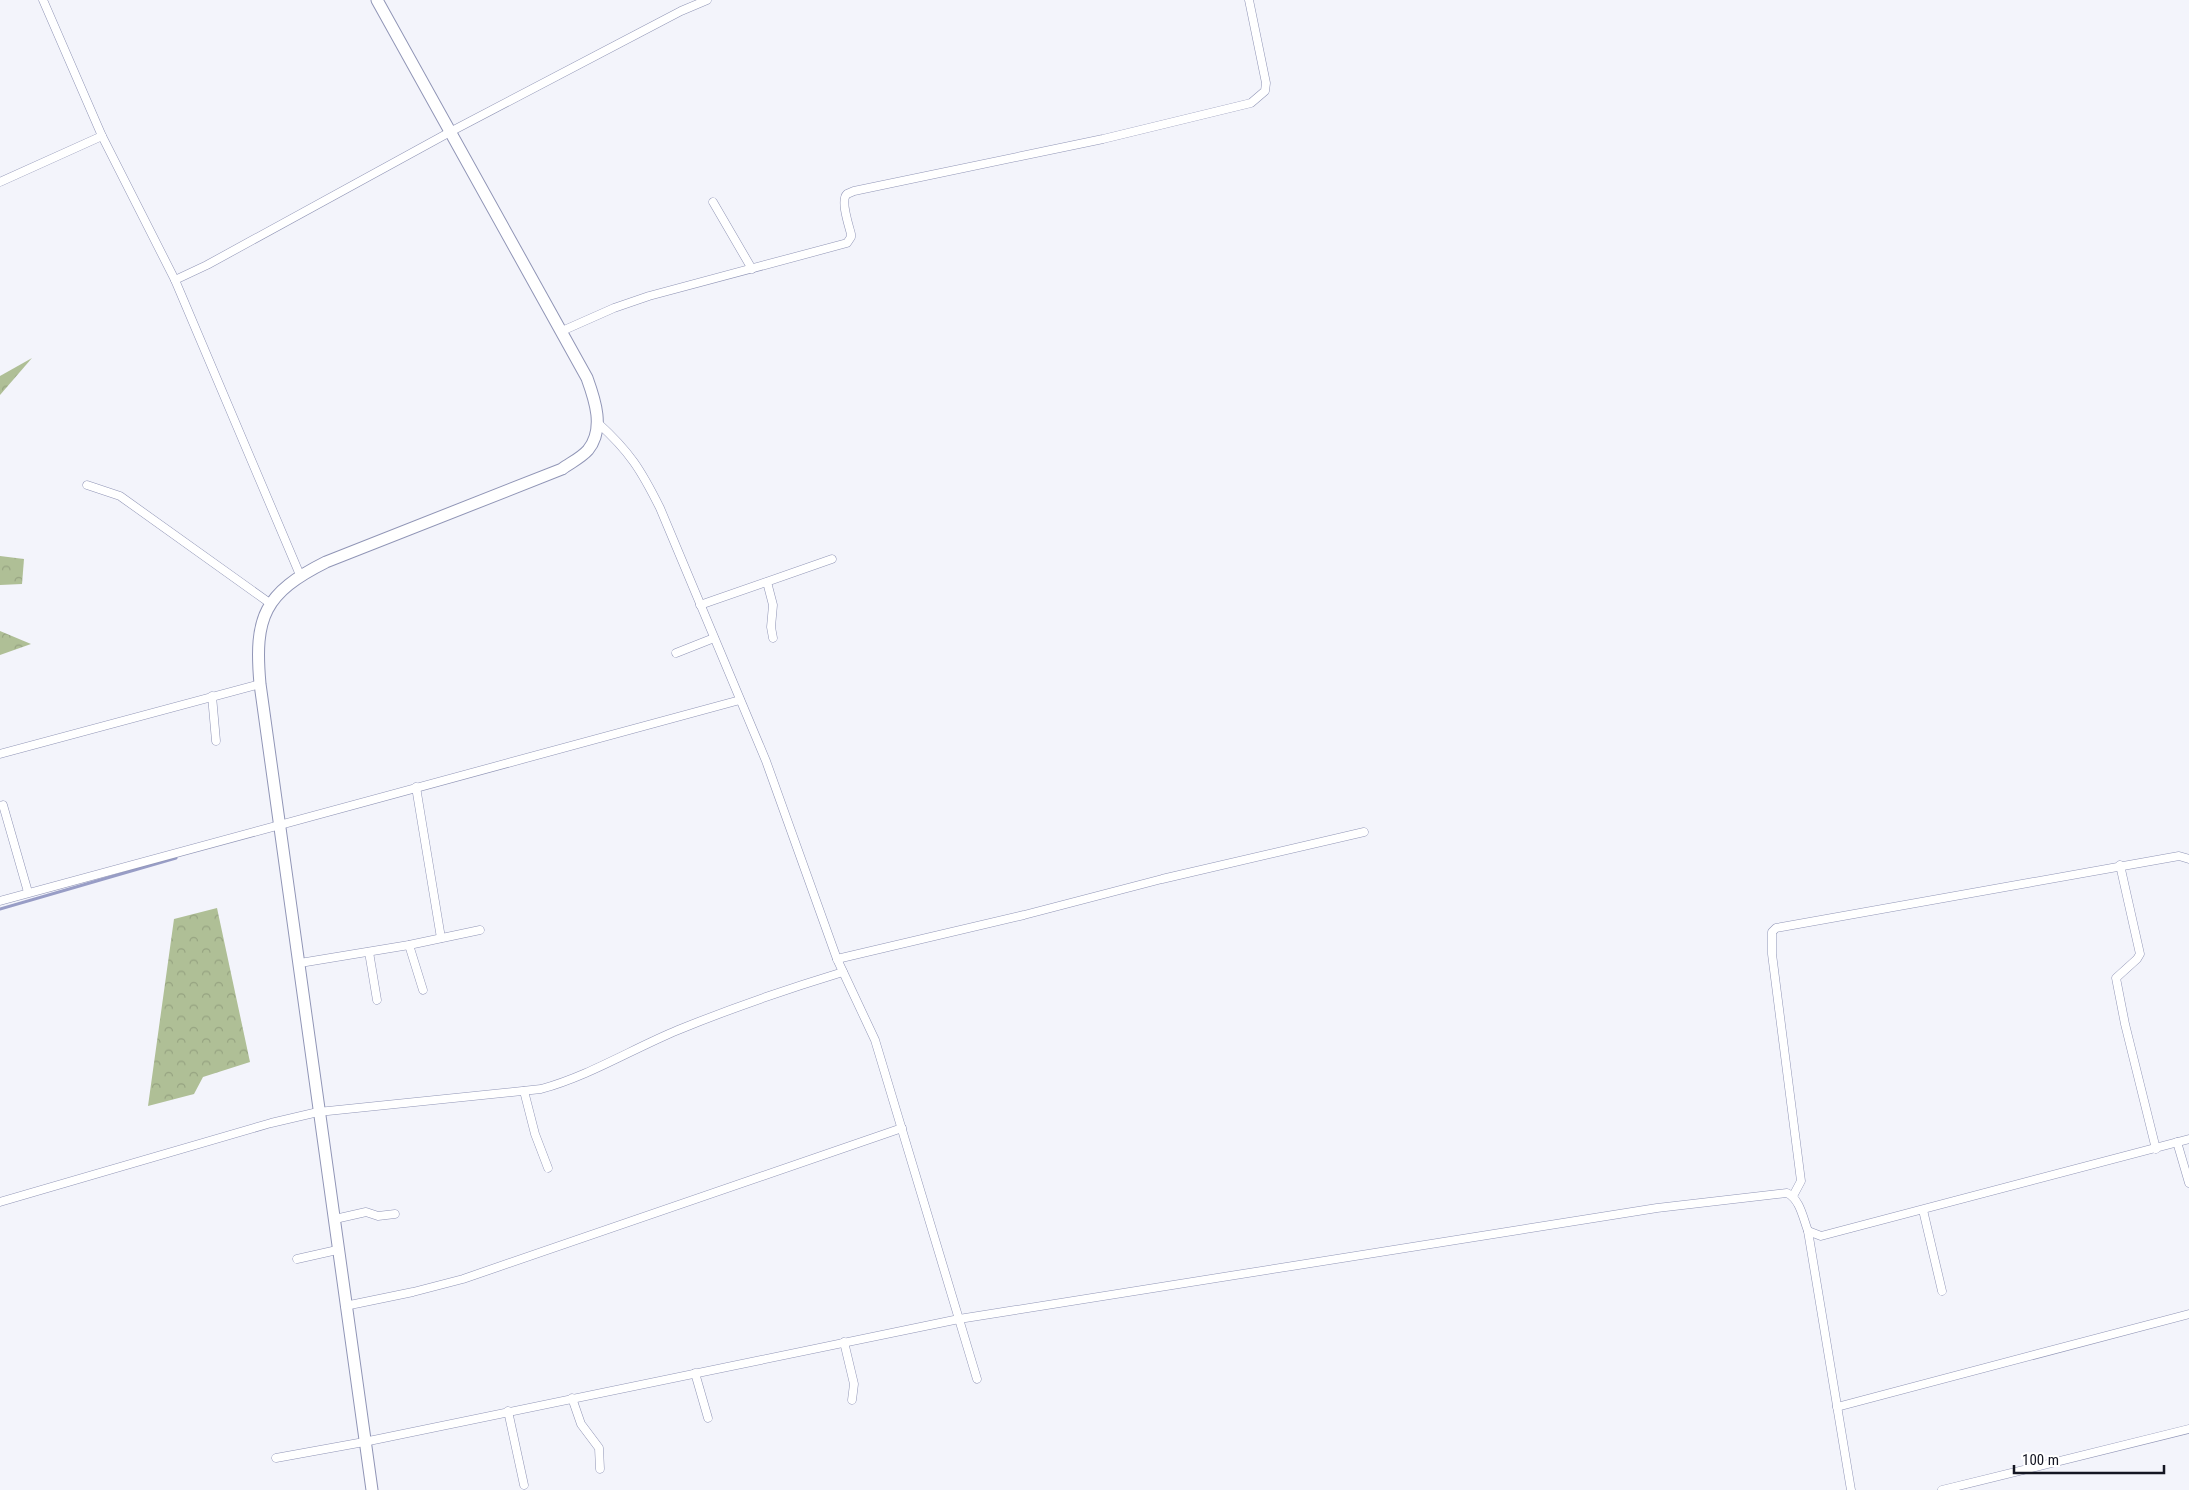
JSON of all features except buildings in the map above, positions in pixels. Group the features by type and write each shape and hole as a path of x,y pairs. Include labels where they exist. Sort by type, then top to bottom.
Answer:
{"main road":[{"path":"372,1490 337,1250 335,1219 318,1112 300,964 260,684 258,660 261,624 271,604 280,592 300,575 326,562 562,469 588,450 594,439 598,423 593,396 587,378 377,0"}],"street":[{"path":"43,0 102,136 175,280 300,575"},
{"path":"175,280 207,265 450,132 681,11 707,0"},
{"path":"562,331 614,308 649,296 847,243 851,238 851,234 844,198 847,194 854,191 1103,139 1201,116 1257,100 1265,91 1266,83 1249,0"},
{"path":"0,182 102,136"},
{"path":"713,202 752,269"},
{"path":"598,423 632,456 644,475 660,508 766,761 837,959 875,1040 977,1379"},
{"path":"87,485 120,496 271,604"},
{"path":"700,605 832,559"},
{"path":"767,582 773,605 771,628 774,638"},
{"path":"676,653 714,638"},
{"path":"0,754 260,684"},
{"path":"212,696 216,741"},
{"path":"0,901 740,700"},
{"path":"416,787 441,938"},
{"path":"3,805 28,892"},
{"path":"837,959 1364,832"},
{"path":"1793,1196 1801,1181 1772,954 1774,929 1778,926 2120,865 2180,856 2189,859"},
{"path":"2120,865 2140,954 2116,978 2154,1149"},
{"path":"300,964 409,945 480,930"},
{"path":"409,945 423,990"},
{"path":"369,952 377,1000"},
{"path":"0,1202 271,1123 318,1112 541,1089 563,1083 677,1030 775,993 843,972"},
{"path":"524,1090 535,1134 548,1168"},
{"path":"345,1306 413,1292 463,1279 902,1128"},
{"path":"1808,1231 1821,1236 2189,1139"},
{"path":"2177,1142 2189,1183"},
{"path":"276,1458 364,1442 959,1319 1657,1208 1780,1193 1793,1196 1797,1200 1808,1231 1851,1490"},
{"path":"1923,1210 1942,1291"},
{"path":"335,1219 366,1212 378,1216 395,1214"},
{"path":"297,1259 337,1250"},
{"path":"1837,1407 2189,1314"},
{"path":"844,1342 854,1384 852,1400"},
{"path":"695,1373 708,1418"},
{"path":"572,1398 582,1424 599,1448 600,1469"},
{"path":"508,1411 524,1486"},
{"path":"1942,1490 2189,1429"}],"green space":[{"path":"32,358 0,395 0,376"},
{"path":"0,556 24,559 22,584 0,585"},
{"path":"0,631 31,644 0,655"},
{"path":"217,908 250,1062 203,1077 194,1094 148,1106 174,919"}],"waterway":[{"path":"0,909 176,858"}]}
